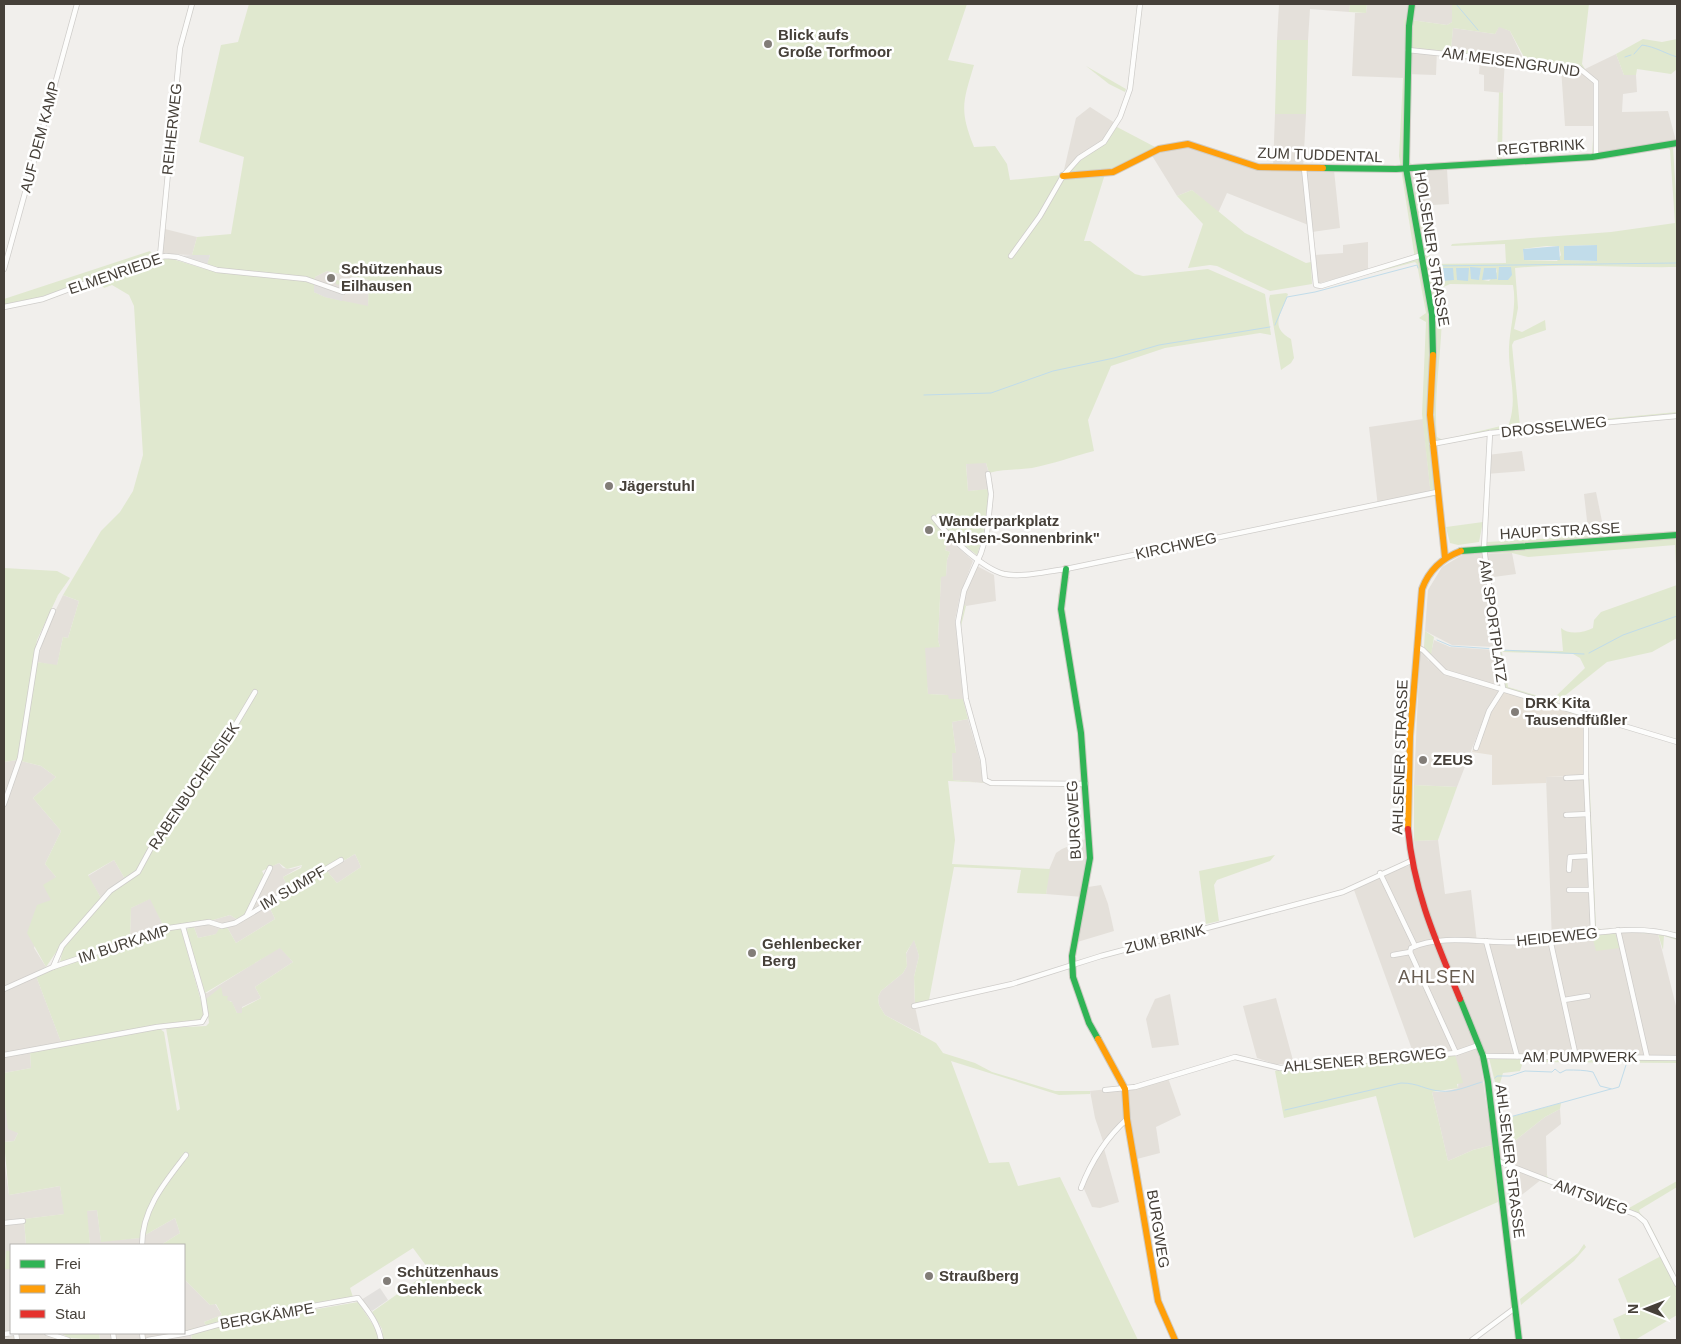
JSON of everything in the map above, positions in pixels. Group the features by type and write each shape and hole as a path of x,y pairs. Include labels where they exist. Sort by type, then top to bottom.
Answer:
{"street":[{"name":"AUF DEM KAMP","path":"4,269 77,4"},
{"name":"REIHERWEG","path":"160,256 180,48 192,4"},
{"path":"1011,256 1040,216 1063,176 1079,158 1104,142 1120,117 1130,89 1140,4"},
{"name":"HOLSENER STRASSE","path":"1412,4 1408,50 1406,168 1432,314 1433,368 1430,415 1436,492 1445,557"},
{"name":"AM MEISENGRUND","path":"1408,50 1579,68 1596,82 1596,154"},
{"name":"REGTBRINK","path":"1406,168 1574,158 1677,143"},
{"name":"ZUM TUDDENTAL","path":"1063,176 1113,172 1159,149 1188,144 1258,167 1406,168"},
{"path":"1304,168 1316,285 1321,286 1422,256"},
{"name":"ELMENRIEDE","path":"4,307 43,299 160,256 177,257 217,270 306,279 343,292"},
{"name":"DROSSELWEG","path":"1432,444 1490,433 1677,416"},
{"name":"AM SPORTPLATZ","path":"1476,748 1489,710 1504,689 1484,548 1490,433"},
{"path":"988,474 991,494 988,527 978,559 964,591 958,622 966,699 983,760 985,780 991,783 1086,784"},
{"name":"KIRCHWEG","path":"934,518 945,532 992,570 1004,574 1017,575 1066,569 1436,492"},
{"name":"HAUPTSTRASSE","path":"1445,557 1462,550 1567,545 1677,535"},
{"name":"AHLSENER STRASSE","path":"1445,557 1428,575 1422,589 1408,802 1411,861 1422,906 1482,1056 1498,1161 1519,1340"},
{"name":"BURGWEG","path":"1066,569 1061,609 1081,733 1090,858 1072,965 1073,977 1089,1023 1125,1089 1127,1119 1158,1301 1175,1340"},
{"path":"4,804 20,758 37,650 53,611"},
{"path":"1417,647 1423,650 1445,672 1677,742"},
{"name":"RABENBUCHENSIEK","path":"52,967 62,946 110,891 138,872 164,824 196,777 230,734 255,692"},
{"path":"1586,714 1586,777 1593,932"},
{"path":"1566,778 1586,777"},
{"path":"1566,815 1588,814"},
{"path":"1569,870 1570,857 1590,856"},
{"name":"IM SUMPF","path":"246,916 341,860"},
{"name":"ZUM BRINK","path":"914,1006 1012,984 1072,965 1343,892 1411,861"},
{"path":"246,916 270,868"},
{"path":"1380,874 1415,946 1411,948 1410,952"},
{"path":"1568,890 1591,890"},
{"name":"IM BURKAMP","path":"4,989 52,967 168,928 209,922 226,926 246,916"},
{"path":"4,1055 157,1027 198,1024 206,1018 203,996 183,927"},
{"path":"1618,930 1647,1057"},
{"name":"HEIDEWEG","path":"1415,946 1436,942 1550,940 1593,932 1618,930 1645,930 1677,936"},
{"path":"1550,940 1576,1057"},
{"path":"1486,941 1517,1056"},
{"path":"1394,955 1410,952"},
{"path":"1410,952 1456,1053"},
{"path":"1564,1000 1588,996"},
{"name":"AHLSENER BERGWEG","path":"1105,1090 1125,1089 1235,1057 1280,1068 1456,1053 1479,1045"},
{"name":"AM PUMPWERK","path":"1482,1056 1677,1058"},
{"path":"1081,1188 1090,1165 1127,1119"},
{"path":"142,1244 147,1214 152,1202 186,1155"},
{"name":"AMTSWEG","path":"1498,1161 1637,1215 1645,1222 1677,1284"},
{"path":"4,1223 24,1220"},
{"name":"BERGKÄMPE","path":"185,1334 235,1320 358,1298 373,1318 381,1340"},
{"path":"1472,1340 1515,1308"},
{"path":"50,1334 68,1340"},
{"name":"BERGKÄMPE","path":"148,1340 182,1334"}],"shaded area":[{"path":"1279,4 1350,4 1349,12 1310,9 1308,40 1277,40"},
{"path":"1367,4 1452,4 1452,22 1447,25 1404,19 1437,50 1436,75 1405,74 1405,78 1352,76 1355,13 1366,13"},
{"path":"1499,26 1510,31 1523,58 1531,61 1505,60 1503,93 1484,91 1484,75 1479,74 1480,58 1487,53 1451,49 1453,28 1495,34"},
{"path":"1616,54 1624,75 1636,75 1637,92 1623,94 1622,112 1668,111 1676,141 1600,153 1597,151 1598,126 1565,126 1561,68 1583,70"},
{"path":"1090,107 1115,123 1103,141 1064,170 1076,118"},
{"path":"1275,114 1306,114 1303,170 1334,170 1340,228 1312,232 1311,226 1227,193 1218,213 1192,190 1177,196 1151,154 1185,145 1273,168"},
{"path":"1447,169 1449,204 1417,206 1410,171"},
{"path":"165,229 197,237 192,255 162,254"},
{"path":"1368,242 1368,270 1316,284 1314,255 1343,253 1343,245"},
{"path":"210,255 207,265 178,256"},
{"path":"327,271 369,280 368,307 325,297 314,292 315,277"},
{"path":"314,285 343,294 342,301 314,292"},
{"path":"1423,419 1431,497 1378,507 1369,427"},
{"path":"1522,451 1525,471 1486,474 1487,455"},
{"path":"966,463 986,463 993,489 968,491"},
{"path":"1596,492 1605,536 1589,538 1584,494"},
{"path":"947,543 953,543 973,561 960,595 955,620 963,699 948,699 948,695 928,694 924,663 925,647 940,647 938,640 941,576 946,576 947,560 950,552 945,550"},
{"path":"1512,553 1516,574 1486,578 1495,647 1452,645 1425,631 1428,590 1442,567 1464,554"},
{"path":"977,566 994,575 996,601 966,606 963,604"},
{"path":"63,595 79,601 68,638 63,637 57,666 37,662 46,630"},
{"path":"1434,640 1450,647 1495,650 1501,691 1487,710 1457,787 1414,785 1420,649 1429,661"},
{"path":"1501,691 1584,717 1586,775 1546,777 1546,783 1492,785 1492,755 1472,752 1487,710"},
{"path":"968,719 980,761 983,783 953,780 952,753 956,753 952,722"},
{"path":"17,760 41,766 56,777 33,798 61,831 45,864 56,877 52,900 34,948 46,967 4,987 4,762"},
{"path":"1586,776 1592,934 1618,932 1658,934 1677,1010 1677,1058 1480,1059 1492,1145 1473,1150 1448,1161 1432,1092 1444,1092 1458,1088 1459,1073 1454,1052 1414,1055 1354,890 1396,869 1416,864 1414,841 1438,840 1445,894 1471,890 1477,942 1521,944 1552,942 1546,777"},
{"path":"1090,837 1088,887 1101,885 1108,904 1114,931 1074,943 1083,897 1046,894 1048,872 1056,853"},
{"path":"355,854 361,867 337,883 327,871"},
{"path":"114,860 125,879 101,898 88,876"},
{"path":"279,863 283,868 291,869 302,866 283,877 289,890 251,911 272,866"},
{"path":"151,898 164,927 130,939 131,908"},
{"path":"268,904 275,919 236,943 227,927 239,923"},
{"path":"230,915 238,920 224,925 213,920"},
{"path":"210,923 221,928 217,934 198,938 194,927"},
{"path":"914,939 919,956 914,977 915,1007 921,1034 885,1015 879,1005 878,997 881,991 903,973 907,966 906,954"},
{"path":"280,947 293,962 255,987 261,998 242,1007 242,1013 237,1013 231,1001 205,1001 203,992 207,993"},
{"path":"36,976 61,1042 4,1053 4,991"},
{"path":"1170,994 1179,1045 1152,1048 1146,1019 1155,999"},
{"path":"1276,998 1294,1064 1274,1064 1257,1058 1248,1025 1243,1006"},
{"path":"30,1051 31,1068 4,1073 4,1056"},
{"path":"1167,1075 1181,1115 1156,1127 1160,1153 1133,1160 1126,1121 1105,1147 1095,1118 1090,1091 1126,1087"},
{"path":"4,1097 18,1133 14,1141 4,1142"},
{"path":"1560,1109 1561,1124 1546,1136 1547,1175 1509,1205 1503,1150 1545,1117"},
{"path":"1103,1145 1119,1202 1100,1208 1092,1207 1081,1182 1089,1164"},
{"path":"4,1158 9,1195 60,1186 65,1214 24,1219 26,1244 10,1244 10,1251 6,1251 5,1269 10,1269 10,1334 43,1334 65,1340 4,1340"},
{"path":"97,1210 101,1241 140,1238 175,1218 180,1233 163,1244 90,1244 86,1211"},
{"path":"185,1280 210,1305 215,1304 222,1315 204,1322 206,1326 191,1335 192,1340 100,1340 99,1334 185,1334"},
{"path":"380,1288 388,1300 372,1311 361,1300"}],"green space":[{"path":"249,4 967,4 948,60 974,65 964,106 966,123 974,147 995,146 1007,164 1010,180 1062,175 1039,216 1009,256 1012,258 1041,217 1063,177 1105,174 1084,241 1090,241 1135,274 1143,276 1208,269 1265,294 1271,335 1260,333 1165,348 1111,366 1088,420 1094,451 1032,468 989,473 986,463 966,464 968,491 989,489 986,528 977,555 956,539 953,543 947,543 945,550 950,552 947,560 946,576 941,577 938,640 940,647 925,648 928,694 948,695 949,699 963,699 968,719 952,722 956,753 952,753 953,780 975,782 948,781 955,840 952,864 1050,869 1046,894 1017,893 1021,870 954,867 929,1000 915,1004 914,977 919,956 914,940 906,953 907,966 903,973 881,991 878,997 879,1005 885,1015 936,1043 943,1053 975,1063 992,1072 1055,1091 1090,1091 1090,1094 1059,1095 951,1061 989,1163 1009,1162 1018,1186 1060,1177 1138,1340 383,1340 382,1329 372,1312 430,1271 413,1248 350,1288 353,1297 281,1310 282,1315 358,1302 377,1331 379,1340 192,1340 190,1329 206,1326 204,1322 222,1315 216,1304 210,1305 185,1280 185,1244 163,1244 180,1233 175,1218 140,1238 101,1242 97,1210 87,1211 90,1244 26,1244 24,1219 64,1214 60,1186 9,1195 4,1142 14,1141 18,1133 8,1129 4,1097 4,1073 31,1068 30,1051 159,1028 164,1032 177,1111 180,1109 166,1028 206,1026 209,1023 206,999 221,987 223,996 228,996 227,1000 232,1002 237,1013 242,1013 242,1008 261,998 255,987 293,962 280,948 205,993 185,929 194,927 198,938 216,934 219,929 227,927 236,943 275,919 268,904 327,871 337,883 361,867 355,854 345,860 339,859 289,890 283,877 301,868 302,865 287,869 279,863 262,871 265,877 257,894 251,906 238,920 230,915 213,920 164,927 150,899 131,908 130,939 60,963 63,947 111,892 130,879 127,876 125,879 114,860 88,875 101,898 61,945 46,967 27,933 37,905 51,900 43,885 56,877 45,864 61,831 33,798 56,777 41,766 21,761 37,662 57,665 63,637 68,638 79,601 63,595 101,531 120,512 133,491 143,455 134,306 129,295 112,285 104,288 96,277 16,304 4,306 4,299 150,251 157,260 166,257 205,269 210,255 192,255 197,237 231,234 244,157 199,142 221,45 238,42","holes":["327,271 369,280 368,306 325,297 314,292 315,277"]},
{"path":"1350,4 1367,4 1366,13 1349,12"},
{"path":"1452,4 1589,4 1582,64 1585,69 1541,67 1505,60 1506,57 1525,59 1510,31 1499,27 1495,34 1453,28 1451,49 1488,53 1480,57 1437,54 1437,50 1405,47 1404,19 1447,25 1452,22"},
{"path":"1643,39 1662,42 1677,39 1677,69 1671,74 1637,69 1636,75 1624,75 1616,54"},
{"path":"1277,40 1308,40 1306,114 1275,114"},
{"path":"1086,66 1126,89 1125,92 1109,84"},
{"path":"1405,74 1412,75 1409,162 1412,164 1497,159 1499,92 1503,93 1502,160 1592,153 1594,126 1597,151 1600,153 1661,148 1591,160 1410,171 1432,264 1506,263 1505,244 1451,246 1452,244 1611,232 1675,223 1670,150 1667,147 1673,147 1677,210 1677,267 1556,266 1515,268 1518,308 1514,329 1522,332 1545,320 1546,330 1514,341 1512,345 1520,427 1677,412 1677,418 1500,433 1492,436 1491,454 1487,455 1487,436 1435,446 1439,495 1431,497 1422,414 1426,322 1419,318 1426,313 1417,264 1415,262 1350,279 1415,259 1399,156 1403,78 1405,78","holes":["1597,245 1596,261 1564,260 1564,246","1559,246 1561,255 1557,261 1524,260 1523,249","1471,268 1481,268 1479,279 1471,279","1484,268 1496,268 1497,272 1489,281 1483,280","1450,284 1513,285 1514,308 1509,347 1513,404 1509,424 1443,440 1437,437 1436,405 1442,310 1437,290"]},
{"path":"1117,127 1157,148 1119,169 1066,174 1099,147"},
{"path":"1192,190 1245,233 1306,263 1311,262 1312,284 1270,291 1217,266 1188,268 1203,224 1177,196"},
{"path":"336,280 363,285 362,289 336,284"},
{"path":"1288,294 1280,314 1279,325 1280,330 1291,339 1294,358 1291,363 1281,370 1269,299 1270,295"},
{"path":"1483,522 1479,542 1458,545 1450,543 1446,527"},
{"path":"1677,531 1677,585 1675,545 1528,557 1512,553 1487,553 1487,542"},
{"path":"4,568 57,571 70,578 58,595 37,640 17,760 4,762"},
{"path":"1070,577 1063,596 1083,725 1089,838 1086,839 1083,793 1080,787 983,783 986,780 984,761 966,699 959,637 962,603 966,606 960,630 967,698 985,760 987,779 992,781 1077,782 1082,779 1079,733 1058,614 1058,595 1063,578"},
{"path":"1485,578 1489,578 1501,650 1563,651 1561,628 1568,632 1589,630 1593,628 1594,620 1601,612 1677,585 1677,638 1652,652 1607,662 1557,702 1559,705 1677,740 1677,744 1592,719 1589,720 1587,726 1596,927 1600,929 1646,928 1677,933 1677,940 1664,936 1663,950 1658,934 1618,932 1592,934 1584,717 1501,691","holes":["1502,652 1573,654 1580,658 1585,668 1552,700 1508,687"]},
{"path":"1425,631 1434,637 1431,655 1424,647"},
{"path":"1414,785 1457,787 1438,840 1414,841"},
{"path":"1275,855 1270,861 1217,880 1214,885 1219,921 1206,924 1199,871"},
{"path":"175,928 181,929 204,1012 203,1018 200,1021 164,1024 61,1042 36,976 62,965"},
{"path":"1615,933 1620,948 1596,951 1592,935"},
{"path":"1455,1055 1463,1083 1457,1084 1458,1088 1432,1092 1448,1161 1473,1150 1492,1145 1498,1202 1414,1238 1376,1096 1284,1118 1275,1071 1280,1069"},
{"path":"1489,1058 1677,1059 1677,1063 1523,1062 1520,1071 1503,1073 1500,1083 1496,1086"},
{"path":"1561,1103 1560,1109 1545,1117 1503,1150 1500,1120"},
{"path":"1547,1175 1548,1179 1629,1208 1677,1181 1677,1187 1639,1210 1649,1223 1677,1278 1677,1315 1635,1340 1621,1340 1613,1319 1631,1311 1618,1279 1663,1255 1648,1224 1620,1207 1573,1189 1561,1186 1562,1188 1540,1181"},
{"path":"1584,1244 1586,1247 1574,1261 1521,1305 1520,1299 1578,1253"},
{"path":"6,1251 10,1251 10,1269 5,1269"},
{"path":"63,1334 99,1334 100,1340 69,1338"}],"water":[{"path":"1597,245 1597,261 1564,260 1564,246"},
{"path":"1559,246 1560,260 1524,260 1523,249"},
{"path":"1470,267 1481,268 1479,280 1471,279"},
{"path":"1499,267 1511,267 1512,275 1508,280 1498,280"},
{"path":"1441,268 1453,268 1454,280 1443,281"},
{"path":"1456,268 1469,268 1468,281 1457,280"},
{"path":"1484,268 1496,268 1497,279 1482,280"}],"waterway":[{"path":"1456,4 1478,30"},
{"path":"1634,54 1642,45 1677,57"},
{"path":"1625,57 1631,55"},
{"path":"1432,266 1677,263"},
{"path":"1275,325 1287,297 1315,292 1417,265 1418,268"},
{"path":"924,395 991,393 1053,371 1114,358 1159,345 1270,327"},
{"path":"1589,653 1623,635 1677,616"},
{"path":"1437,640 1451,646 1495,649"},
{"path":"1502,650 1584,654"},
{"path":"1495,1078 1525,1071 1552,1072 1555,1069 1560,1073 1566,1070 1584,1070 1593,1072 1600,1086 1612,1089 1619,1087 1626,1065"},
{"path":"1285,1110 1401,1083 1450,1091 1482,1082"},
{"path":"1499,1120 1611,1089"}],"traffic: fast":[{"path":"1412,4 1409,26 1406,168 1432,314 1433,355"},
{"path":"1323,168 1396,169 1592,157 1677,143"},
{"path":"1461,551 1677,535"},
{"path":"1066,569 1061,609 1081,733 1090,858 1072,956 1073,977 1089,1023 1098,1039"},
{"path":"1460,999 1483,1056 1488,1082 1519,1340"}],"traffic: slow":[{"path":"1063,176 1113,172 1159,149 1188,144 1258,167 1323,168"},
{"path":"1433,355 1430,415 1445,557"},
{"path":"1408,829 1410,736 1422,589 1432,570 1448,557 1461,551"},
{"path":"1098,1039 1125,1089 1127,1119 1158,1301 1175,1340"}],"traffic: jam":[{"path":"1408,829 1415,874 1427,916 1460,999"}],"place":[{"name":"Blick aufs Große Torfmoor","path":"768,44"},
{"name":"Schützenhaus Eilhausen","path":"331,278"},
{"name":"Jägerstuhl","path":"609,486"},
{"name":"Wanderparkplatz \"Ahlsen-Sonnenbrink\"","path":"929,530"},
{"name":"DRK Kita Tausendfüßler","path":"1515,712"},
{"name":"ZEUS","path":"1423,760"},
{"name":"Gehlenbecker Berg","path":"752,953"},
{"name":"Straußberg","path":"929,1276"},
{"name":"Schützenhaus Gehlenbeck","path":"387,1281"}],"district":[{"name":"AHLSEN","path":"1437,977"}]}
